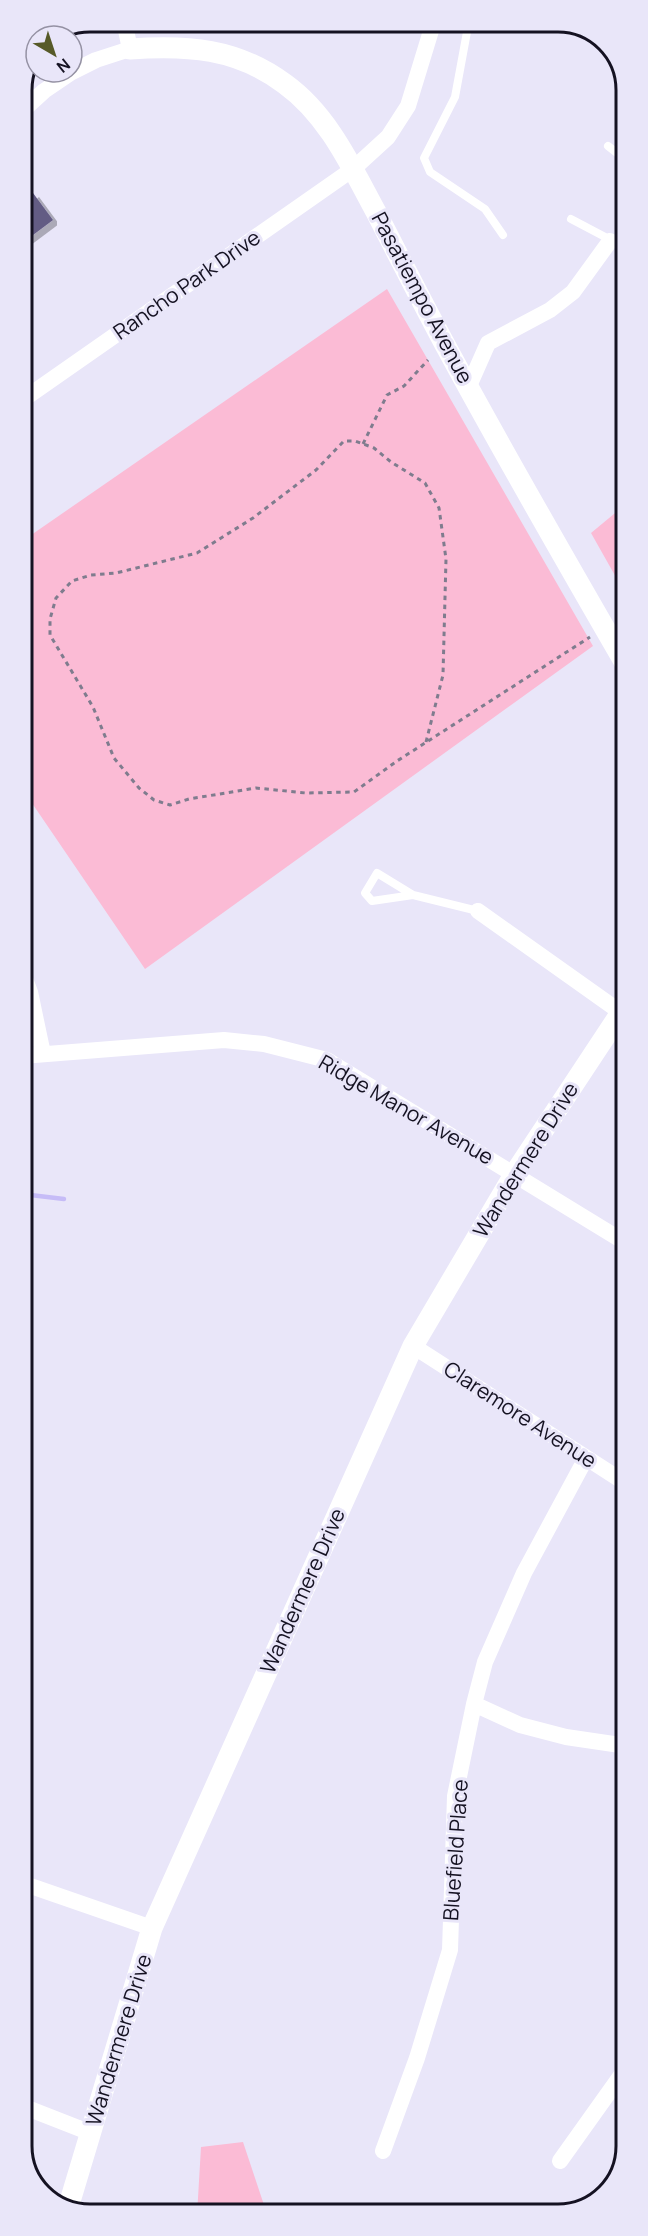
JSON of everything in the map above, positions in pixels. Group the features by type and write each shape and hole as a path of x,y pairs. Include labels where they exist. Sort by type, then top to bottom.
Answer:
{"street":[{"path":"84,66 130,49 126,32"},
{"name":"Rancho Park Drive","path":"32,393 353,169 388,137 408,106 431,32"},
{"name":"Pasatiempo Avenue","path":"130,49 173,46 226,54 265,71 285,84 323,122 353,169 469,387 616,645"},
{"path":"32,102 54,84"},
{"path":"469,387 488,343 550,310 573,292 616,247"},
{"path":"478,911 616,1005"},
{"path":"32,1002 43,1054"},
{"name":"Wandermere Drive","path":"70,2201 152,1928 413,1346 515,1173 616,1024"},
{"name":"Ridge Manor Avenue","path":"32,1055 224,1040 264,1044 327,1060 616,1237"},
{"name":"Claremore Avenue","path":"413,1346 616,1477"},
{"name":"Bluefield Place","path":"383,2151 417,2058 450,1950 455,1796 485,1662 524,1573 586,1458"},
{"path":"474,1704 520,1725 566,1737 616,1744"},
{"path":"32,1886 152,1928"},
{"path":"560,2162 616,2083"},
{"path":"32,2110 91,2133"}],"lane":[{"path":"467,32 455,97 423,158 430,172 484,209 503,235"},
{"path":"608,146 616,152"},
{"path":"570,219 616,244"},
{"path":"413,895 372,901 365,893 377,873 413,895 478,911"}],"path":[{"path":"363,444 387,395 404,386 428,360"},
{"path":"426,742 443,675 446,559 439,508 425,483 391,462 374,448 355,441 344,441 316,470 253,518 197,553 116,573 91,575 72,581 56,598 50,619 50,635 93,707 114,758 139,788 154,800 170,805 189,799 256,788 306,793 354,792 426,742 605,628"}],"shaded area":[{"path":"387,289 593,646 145,969 32,803 32,534"},
{"path":"616,512 616,577 591,533"},
{"path":"243,2142 264,2204 198,2204 201,2147"}],"building":[{"path":"32,194 53,220 32,236"}],"waterway":[{"path":"32,1195 64,1199"}]}
